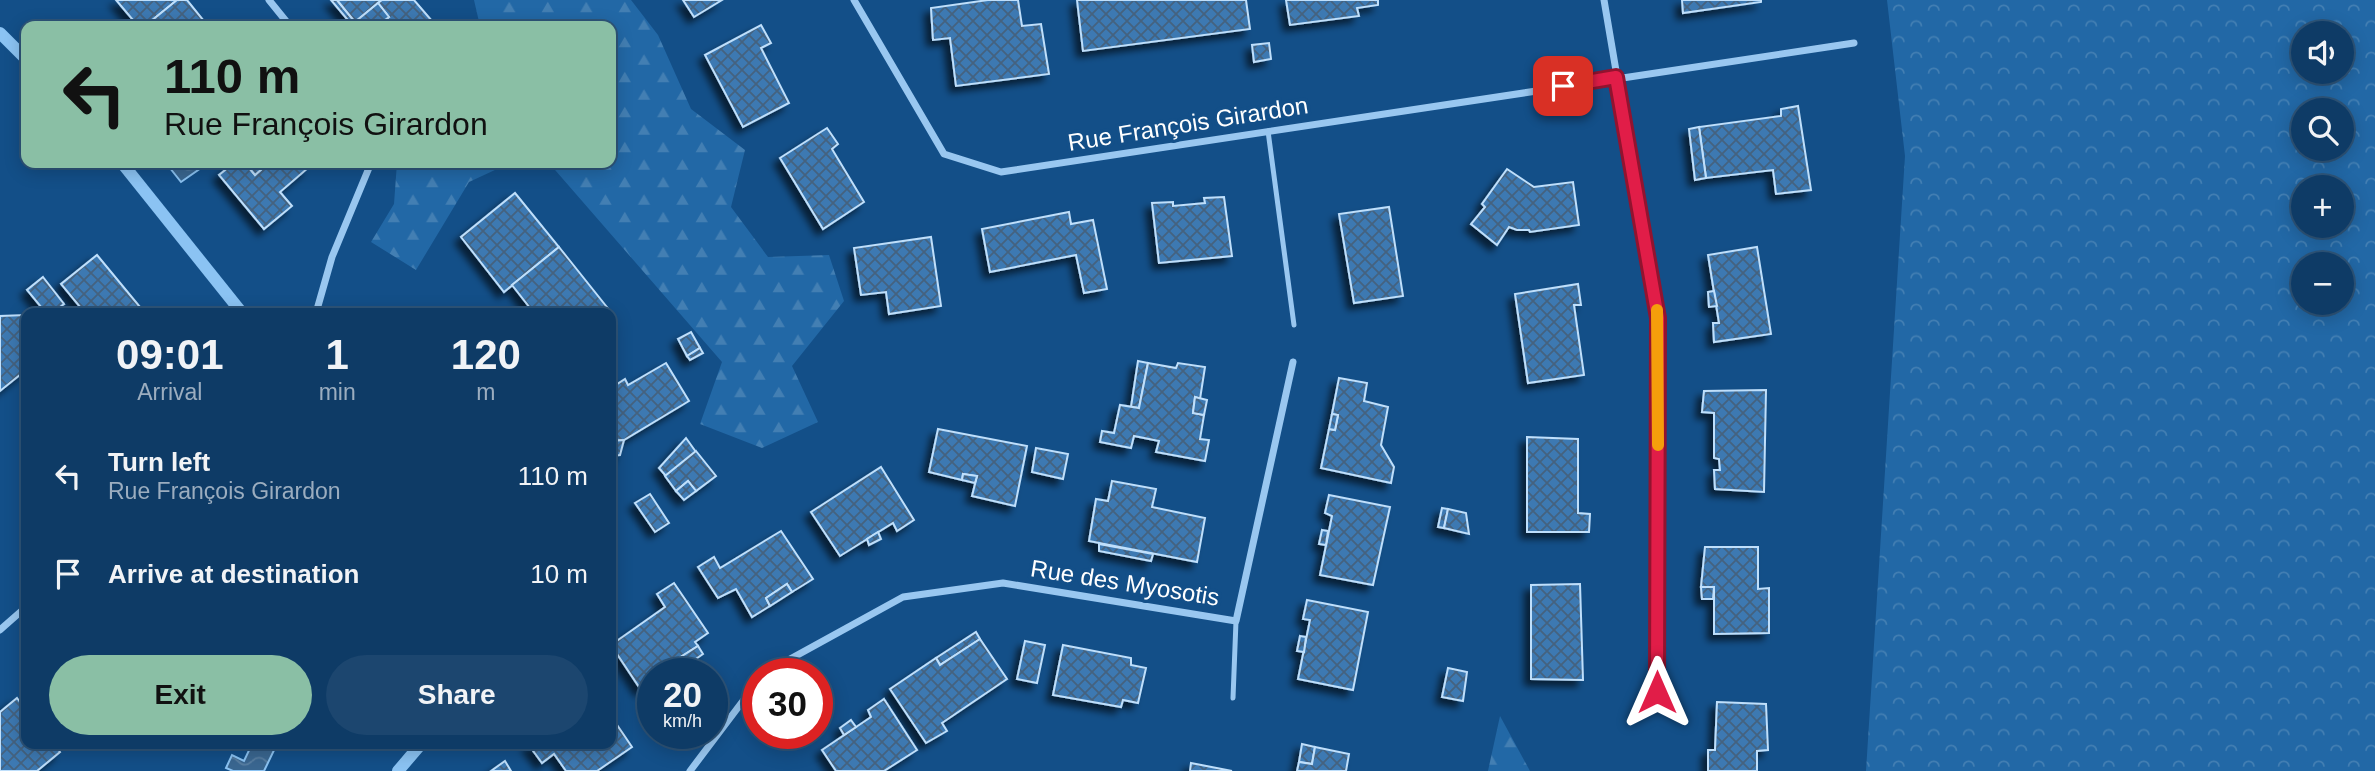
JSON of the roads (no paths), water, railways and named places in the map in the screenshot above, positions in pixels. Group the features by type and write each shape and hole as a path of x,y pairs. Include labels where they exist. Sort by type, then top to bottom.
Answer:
{"street":[{"path":"269,0 286,21"},
{"name":"Rue François Girardon","path":"854,0 944,155 1000,172 1854,43"},
{"path":"1604,0 1658,318 1657,692"},
{"path":"317,308 332,257 369,168"},
{"name":"Rue des Myosotis","path":"793,658 903,597 1003,583 1236,621 1293,362"},
{"path":"0,630 21,611"},
{"path":"690,771 742,702"}],"lane":[{"path":"1268,131 1294,325"},
{"path":"1233,698 1236,621"}],"water":[{"path":"170,168 201,168 181,182"},
{"path":"250,749 275,749 264,771 233,771 226,768 232,755 244,761"}],"waterway":[{"path":"0,33 21,54"},
{"path":"126,168 238,308"},
{"path":"398,771 417,749"}]}
